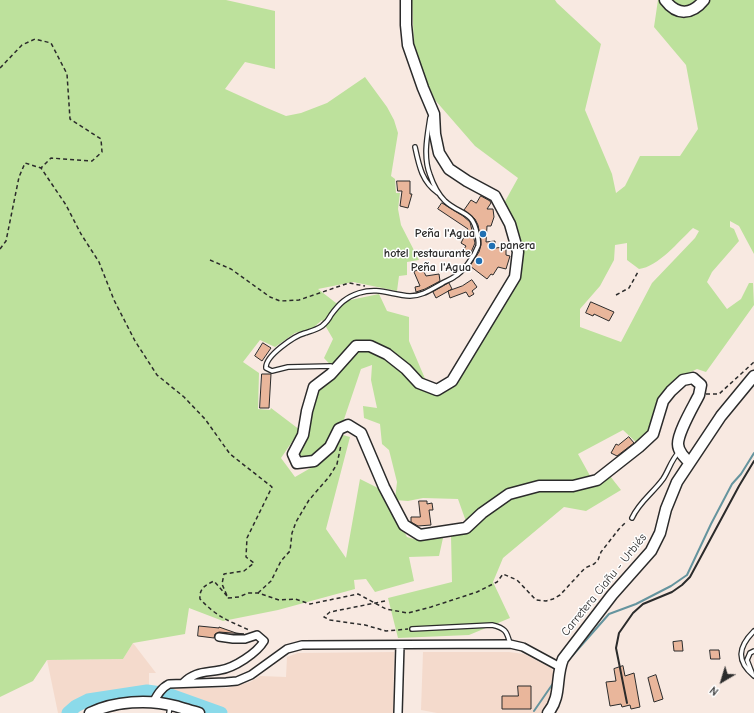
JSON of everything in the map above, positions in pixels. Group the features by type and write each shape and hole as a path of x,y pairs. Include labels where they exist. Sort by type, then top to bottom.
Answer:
{"street":[{"path":"406,0 408,45 433,111 435,134 439,153 449,169 467,182 495,196 510,224 518,252 515,277 452,381 437,390 419,383 406,369 387,354 370,346 356,346 336,369 314,386 307,411 303,435 293,454 298,463 314,461 330,447 339,429 348,425 361,433 384,487 404,525 420,535 466,528 482,513 509,494 539,486 573,486 597,480 653,434 663,401 683,380 693,378 702,385 699,395 680,433 678,445 686,460 690,462"},
{"path":"665,0 669,6 686,12 694,9 704,0"},
{"name":"Carretera Ciañu - Urbiés","path":"548,713 557,696 560,667 563,659 612,595 650,551 660,533 669,501 677,482 721,416 754,376"},
{"path":"183,683 193,675 232,667 256,650 264,641 258,635 245,639 219,637"},
{"path":"155,700 163,686 169,684 237,681 251,675 287,649 302,645 510,644 523,647 560,667"},
{"path":"398,713 400,645"},
{"path":"90,713 97,710 114,709 155,700 170,709 199,713"}],"lane":[{"path":"433,111 430,117 426,144 427,163 439,194"},
{"path":"336,369 331,366 288,367 272,371 266,368 266,365 270,357 291,340 322,326 339,304 347,298 365,292 380,290 409,296 421,294 455,277 468,264 478,243 474,222 469,216 448,204 424,179 415,147"},
{"path":"632,518 636,509 663,479 672,460 680,451"},
{"path":"412,629 492,625 504,629 507,633 510,644"},
{"path":"754,631 746,640 741,652 743,664 754,675"},
{"path":"754,651 750,654 747,660 754,675"}],"path":[{"path":"0,68 22,45 34,38 51,43 67,74 70,119 101,139 102,152 92,161 51,158 41,168"},
{"path":"0,249 6,241 19,177 25,164 41,168 66,205 81,234 99,262 114,300 135,341 157,375 184,397 205,419 230,454 272,487 247,538 246,557 254,563 244,571 224,574 222,584 228,598"},
{"path":"210,260 231,269 275,300 299,300 349,283 380,290"},
{"path":"616,295 629,288 638,272"},
{"path":"699,395 719,394 754,362"},
{"path":"258,593 271,581 281,561 290,551 292,533 296,522 309,500 329,477 337,464 341,442"},
{"path":"228,598 239,597 248,593 258,593 279,600 295,599 310,604 358,594 386,609 408,613 477,592 497,582 504,574 517,580 536,600 546,601 560,595 585,568 594,564 598,560 601,552 619,529 632,518"},
{"path":"228,598 214,581 202,589 199,594 200,599 209,609 222,618 258,635"},
{"path":"385,601 330,612 324,617 330,620 365,625 386,631 412,629"}],"shaded area":[{"path":"133,643 156,673 149,673 149,689 88,698 64,713 58,713 47,660 123,659"},
{"path":"394,652 393,713 229,713 167,691 170,689 183,688 227,688 250,682 260,676 286,677 287,657 298,653"},
{"path":"423,652 509,652 524,654 551,668 556,675 552,698 542,713 437,713 421,710"}],"green space":[{"path":"0,0 226,0 275,11 275,69 245,62 225,89 286,116 301,113 327,103 365,77 387,107 394,120 398,133 391,176 395,179 396,193 400,193 398,209 401,225 419,260 407,262 407,275 399,276 397,291 353,282 318,289 336,303 379,294 387,311 409,317 409,341 426,381 416,386 427,391 438,393 518,279 523,256 512,223 503,205 518,178 475,146 435,100 419,66 414,46 412,0 555,0 601,44 585,110 612,174 616,193 625,186 640,156 680,156 698,129 686,65 654,27 658,0 754,0 754,254 739,226 730,221 730,227 734,229 739,241 712,272 707,282 727,309 741,299 749,283 753,283 754,305 706,372 697,369 682,376 650,432 638,444 623,430 578,454 594,483 610,476 621,490 586,511 564,507 503,558 493,582 510,618 469,635 398,638 388,598 452,582 451,536 469,530 458,499 423,498 408,501 395,500 397,482 389,450 382,444 380,424 364,418 363,406 377,408 371,380 372,365 361,369 337,440 315,455 299,459 297,454 317,388 338,373 324,358 333,339 322,320 313,328 295,333 275,347 260,340 243,362 259,373 258,409 270,410 271,408 300,430 281,458 295,477 321,462 335,450 343,435 350,437 326,529 346,558 360,479 382,490 407,537 417,540 443,538 439,556 409,557 414,581 375,592 366,579 354,580 355,589 278,610 223,621 189,608 185,634 133,643 123,659 47,660 33,681 0,697","holes":["693,228 699,231 695,238 652,283 621,342 580,327 580,309 600,286 614,260 615,245 627,243 627,260 639,269 653,264 661,259"]}],"building":[{"path":"397,181 410,181 410,194 412,194 408,208 400,206 402,191 398,191"},
{"path":"481,196 490,201 491,203 487,209 493,209 494,217 491,226 487,226 486,242 495,241 495,248 506,247 506,255 510,256 506,269 498,267 493,275 491,274 487,279 470,266 479,252 481,240 478,225 475,219 464,210 471,200 476,203"},
{"path":"442,203 470,222 475,243 469,257 462,252 466,246 461,243 468,229 438,209"},
{"path":"422,268 426,276 439,274 440,281 416,292 415,287 420,286 414,272"},
{"path":"472,280 477,287 472,291 474,294 469,297 466,292 450,298 448,291 462,286"},
{"path":"449,283 452,289 436,298 433,292"},
{"path":"591,302 614,312 609,321 594,314 593,316 586,313"},
{"path":"263,343 271,348 262,361 255,356"},
{"path":"262,374 271,374 269,408 260,408"},
{"path":"629,437 634,443 617,456 611,453 616,444 618,445"},
{"path":"419,501 427,501 427,504 432,503 433,510 429,510 431,525 418,526 411,522 411,517 420,517"},
{"path":"199,626 219,627 244,634 219,632 215,634 214,638 198,636"},
{"path":"682,641 683,651 674,651 673,642"},
{"path":"710,650 719,650 720,659 711,659"},
{"path":"623,666 625,676 634,673 640,707 631,709 630,705 622,707 621,704 610,706 606,682 616,681 614,669"},
{"path":"656,675 663,699 654,702 648,678"},
{"path":"518,686 531,686 531,709 502,709 502,696 518,696"}],"waterway":[{"path":"572,656 609,614 636,604 671,586 687,575 732,484 741,474 754,453"},
{"path":"534,711 554,682"},
{"path":"68,713 76,706 88,700 147,691 168,694 221,713"}],"railway":[{"path":"627,703 616,648 619,633 633,613 643,604 672,592 690,577 754,461"}],"place":[{"name":"Peña l'Agua","path":"483,234"},
{"name":"panera","path":"492,246"},
{"name":"hotel restaurante Peña l'Agua","path":"479,261"}]}
